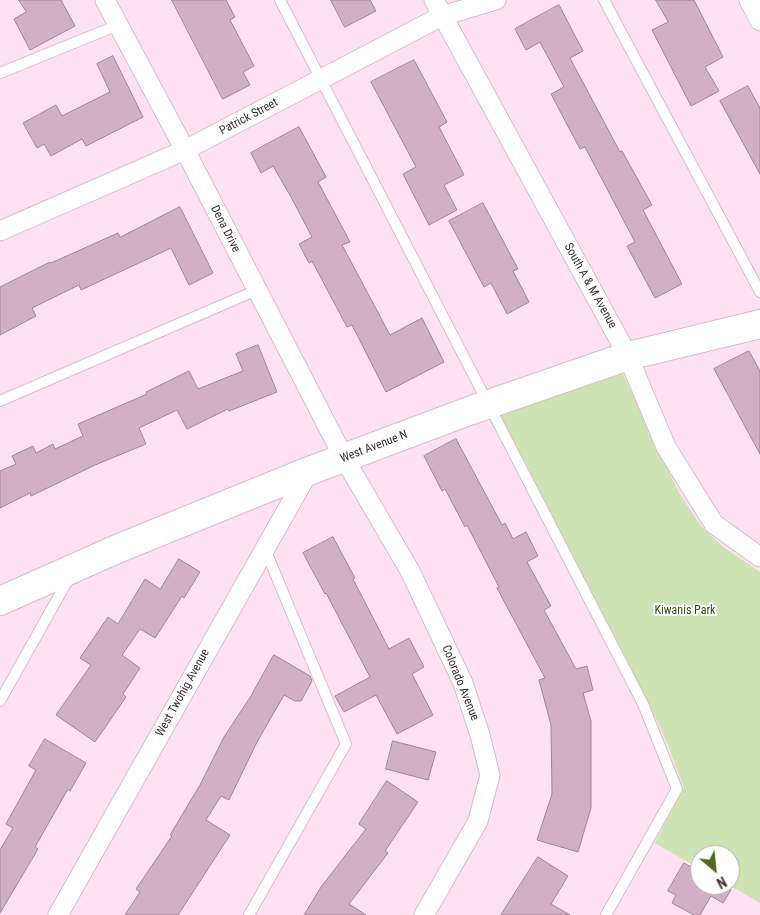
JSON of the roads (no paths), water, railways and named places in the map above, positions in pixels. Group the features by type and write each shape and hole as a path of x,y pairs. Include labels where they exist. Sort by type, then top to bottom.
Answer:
{"main road":[{"name":"West Avenue N","path":"0,601 117,548 309,471 490,404 628,356 760,324"}],"street":[{"name":"Dena Drive","path":"105,0 185,150 344,458"},
{"name":"Patrick Street","path":"0,230 185,150 321,79 438,8 496,0"},
{"path":"750,0 760,21"},
{"name":"South A & M Avenue","path":"438,8 628,356 666,447 714,524 760,558"},
{"name":"Colorado Avenue","path":"344,458 410,571 463,683 480,735 490,775 478,821 424,915"},
{"name":"West Twohig Avenue","path":"58,915 309,471"}],"lane":[{"path":"280,0 643,704 677,789 606,915"},
{"path":"604,0 760,292"},
{"path":"0,73 118,25"},
{"path":"0,401 257,290"},
{"path":"249,915 346,744 265,549"},
{"path":"0,701 74,568"}],"park label":[{"name":"Kiwanis Park","path":"685,611"}]}
